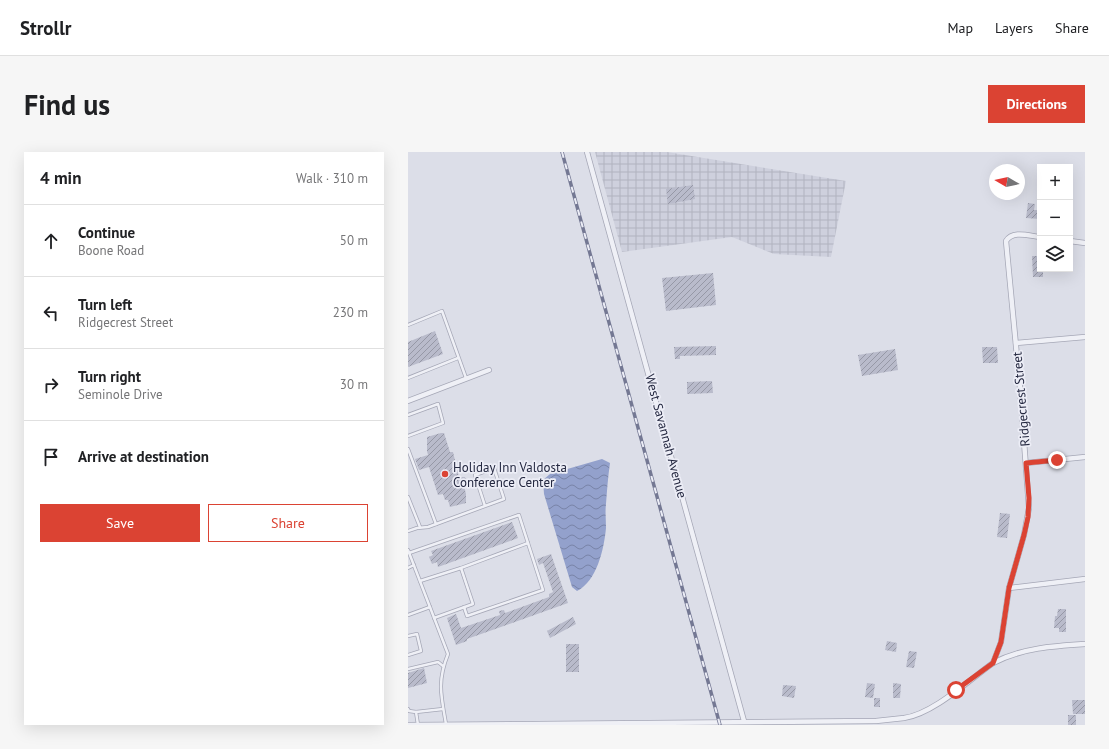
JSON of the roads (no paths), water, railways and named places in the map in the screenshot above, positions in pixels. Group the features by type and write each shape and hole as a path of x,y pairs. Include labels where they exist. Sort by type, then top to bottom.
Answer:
{"street":[{"name":"West Savannah Avenue","path":"587,152 744,721"},
{"name":"Ridgecrest Street","path":"993,663 1001,642 1009,588 1028,517 1029,498 1006,241 1009,237 1014,235 1037,237"},
{"path":"1073,241 1085,243"},
{"path":"1016,343 1085,337"},
{"path":"408,401 489,370"},
{"path":"1026,463 1085,457"},
{"path":"1009,588 1085,579"},
{"path":"408,725 876,720 904,718 917,714 937,704 993,663 1015,653 1032,649 1085,644"}],"lane":[{"path":"408,325 442,311 466,379"},
{"path":"408,378 458,358"},
{"path":"408,415 438,404 443,423 408,436"},
{"path":"408,449 436,524"},
{"path":"408,531 420,527 428,527 436,524 485,506 504,499 494,468 475,475 485,506"},
{"path":"408,497 420,527"},
{"path":"446,725 440,685 443,666 448,654 409,551 519,515 543,590 467,616 464,607"},
{"path":"420,582 528,543"},
{"path":"408,568 414,565"},
{"path":"434,618 472,604 461,568"},
{"path":"408,614 430,607"},
{"path":"408,636 416,634 421,651 408,655"},
{"path":"408,669 438,662 443,666"},
{"path":"408,709 409,711 416,712 443,709"},
{"path":"416,712 418,725"}],"water":[{"path":"602,459 610,463 606,507 606,528 603,545 598,564 590,580 577,591 572,587 544,494 543,480 550,474"}],"railway":[{"path":"562,152 720,725"}],"place":[{"name":"Holiday Inn Valdosta Conference Center","path":"445,474"}]}
